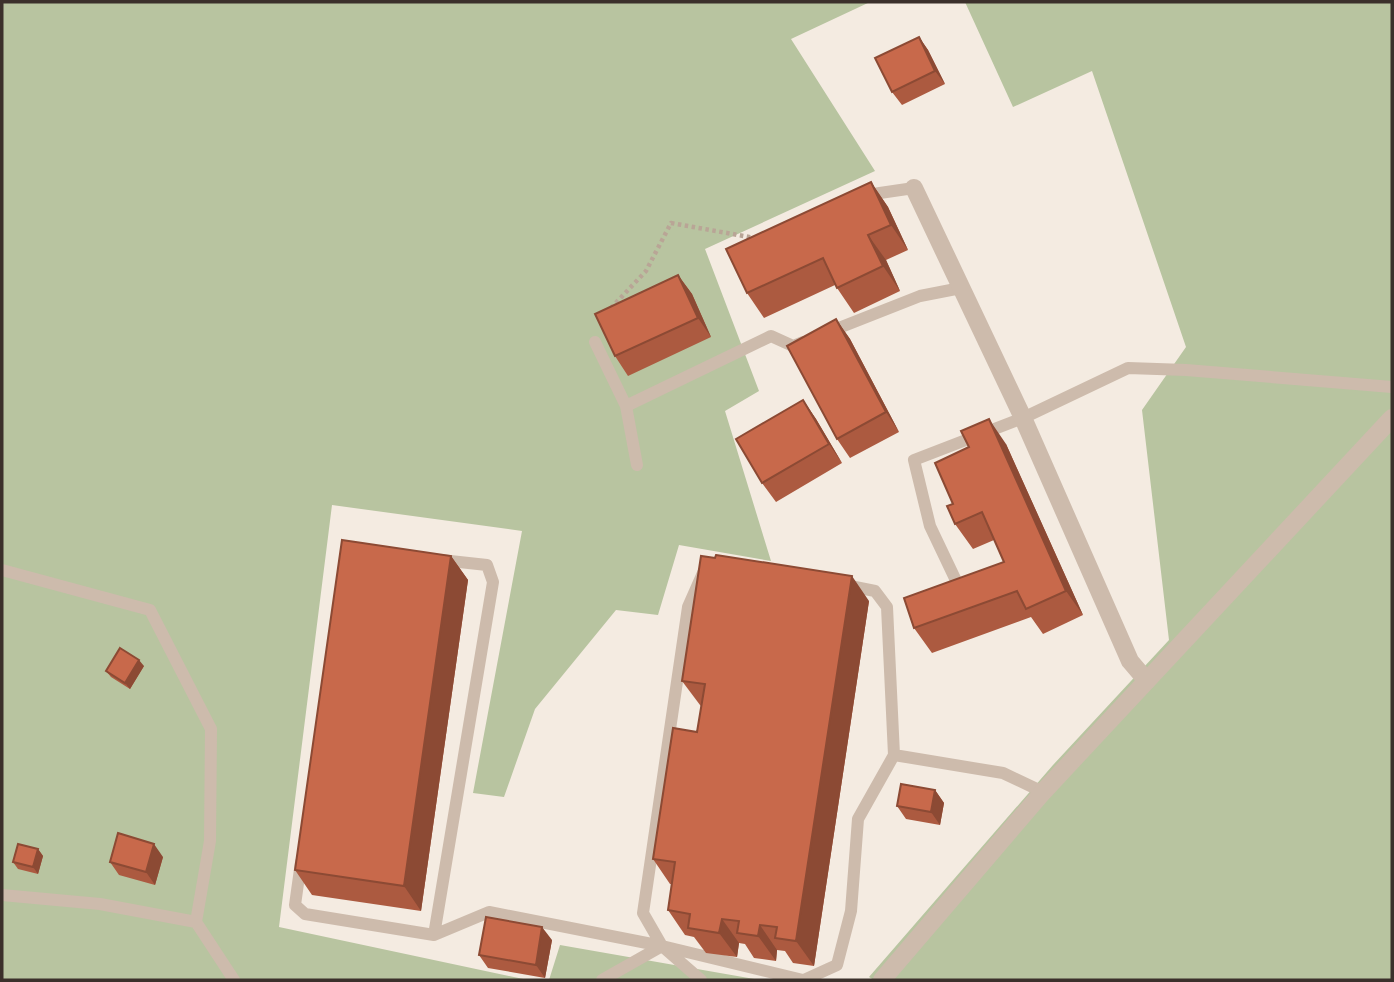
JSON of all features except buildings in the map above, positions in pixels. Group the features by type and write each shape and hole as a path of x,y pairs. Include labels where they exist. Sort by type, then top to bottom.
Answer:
{"street":[{"path":"914,188 1023,418 1129,661 1147,681"},
{"path":"882,980 1043,792 1392,418"}],"lane":[{"path":"849,204 873,194 914,188"},
{"path":"626,405 771,336 793,346 920,296 961,288"},
{"path":"595,342 626,405 638,465"},
{"path":"960,589 930,526 914,460 1023,418 1128,368 1186,370 1392,387"},
{"path":"422,558 487,565 493,582 434,935"},
{"path":"701,980 663,946 643,912 688,607 705,568 719,565"},
{"path":"2,570 150,610 211,729 210,841 196,922 234,980"},
{"path":"303,851 295,905 305,914 434,935 489,912 663,946 803,980 837,965 851,911 858,819 894,755 887,607 875,591 836,583"},
{"path":"894,755 1003,773 1043,792"},
{"path":"2,895 100,904 196,922"},
{"path":"602,980 663,946"}],"path":[{"path":"608,311 646,271 671,223 767,240"}],"green space":[{"path":"2,2 870,2 791,39 875,171 705,249 759,391 725,411 771,561 679,545 658,615 616,610 535,709 504,797 473,793 522,531 332,505 279,927 528,980 2,980"},
{"path":"965,2 1392,2 1392,980 874,980 869,977 1053,765 1169,640 1142,410 1186,347 1092,71 1013,107"},
{"path":"560,945 760,980 549,980"}]}
